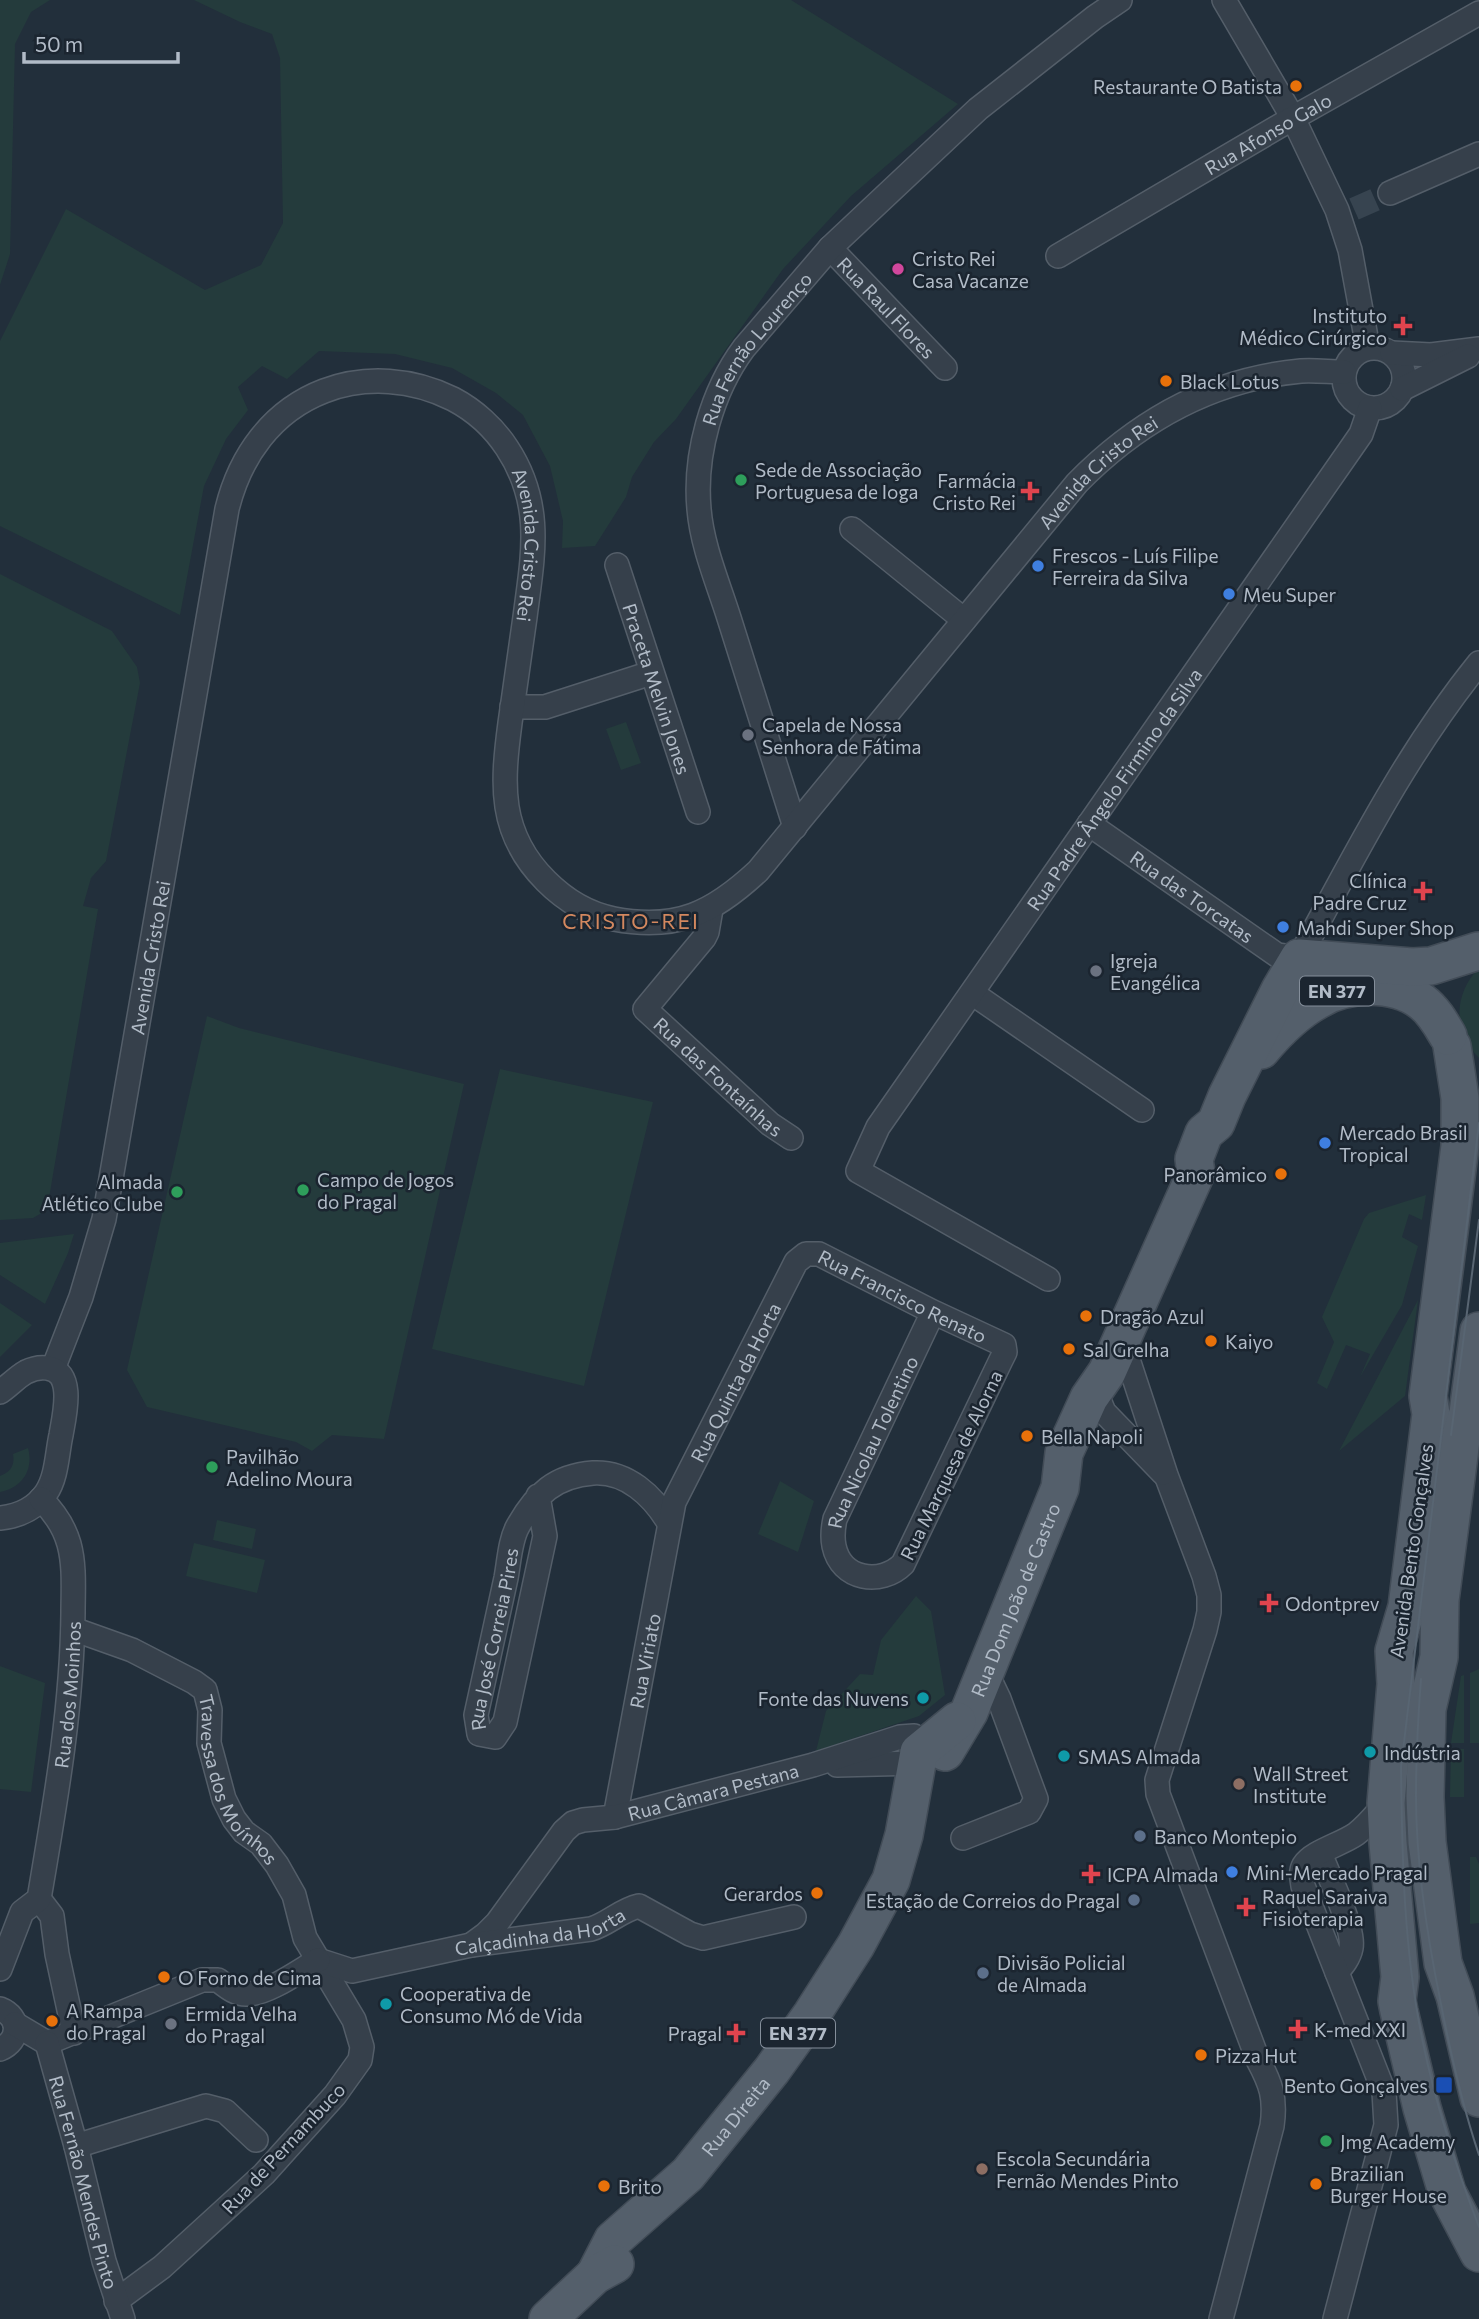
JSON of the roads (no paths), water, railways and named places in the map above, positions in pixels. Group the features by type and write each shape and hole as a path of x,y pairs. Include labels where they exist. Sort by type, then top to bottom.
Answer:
{"main road":[{"name":"EN 377","path":"1299,958 1412,967 1431,966 1478,951"},
{"name":"EN 377","path":"1450,1041 1445,1018 1449,989 1463,964 1478,951"},
{"name":"Rua Dom João de Castro","path":"931,1759 969,1712 1060,1488 1080,1461 1121,1338 1196,1172 1194,1159 1204,1133 1216,1123 1280,990 1299,958"},
{"name":"EN 377","path":"1237,1076 1285,1024 1318,1000 1338,991 1364,987 1380,987 1411,995 1432,1012 1463,1062 1479,1075"},
{"name":"Avenida Bento Gonçalves","path":"1450,1041 1460,1098 1460,1146 1428,1396 1430,1414 1407,1607 1394,1651 1396,1684 1387,1803 1400,1977 1397,2001 1399,2011 1422,2108 1447,2192 1479,2253"},
{"name":"Avenida Bento Gonçalves","path":"1479,1331 1468,1413 1462,1432 1440,1600 1439,1657 1427,1709 1425,1797 1428,1853 1443,1963 1455,1996 1479,2098"},
{"name":"Rua Direita","path":"548,2319 594,2275 612,2241 688,2174 750,2099 812,2014 856,1945 891,1880 923,1845 931,1759"}],"street":[{"name":"Rua Fernão Lourenço","path":"795,827 705,538 699,510 699,477 704,442 719,390 730,367 830,248 978,108 1120,0"},
{"path":"1224,0 1346,212 1367,348"},
{"name":"Rua Afonso Galo","path":"1058,257 1293,118 1479,13"},
{"path":"1390,193 1479,154"},
{"name":"Rua Raul Flores","path":"830,248 945,368"},
{"path":"1402,389 1404,370 1392,353 1383,349 1367,348 1354,355 1344,372 1344,382 1353,400 1370,408 1390,404 1402,389 1479,350"},
{"path":"1392,353 1432,355 1479,350"},
{"name":"Avenida Cristo Rei","path":"53,1369 81,1297 104,1219 229,499 248,454 260,437 289,411 305,400 342,385 401,382 440,393 458,402 491,427 504,442 524,478 534,517 534,537 505,760 505,801 510,821 527,859 540,875 572,902 610,918 630,922 660,922 711,909 758,872 1077,483 1100,460 1150,422 1197,398 1237,384 1302,371 1344,372"},
{"name":"Rua Padre Ângelo Firmino da Silva","path":"1048,1279 858,1171 878,1127 1353,447 1361,434 1370,408"},
{"path":"852,529 964,620"},
{"name":"Praceta Melvin Jones","path":"617,565 698,812"},
{"name":"Rua Dom João de Castro","path":"1299,958 1409,760 1479,663"},
{"path":"512,707 545,707 651,673"},
{"name":"Rua das Torcatas","path":"1089,824 1277,955 1299,958"},
{"name":"Rua das Fontaínhas","path":"711,909 706,935 645,1009 770,1125 791,1138"},
{"path":"972,993 1142,1110"},
{"name":"Rua Francisco Renato","path":"796,1262 806,1254 819,1254 933,1312 1002,1343 1005,1352"},
{"name":"Rua Quinta da Horta","path":"671,1513 796,1262"},
{"name":"Rua Nicolau Tolentino","path":"851,1573 834,1550 832,1534 835,1519 933,1312"},
{"path":"1121,1338 1209,1595 1209,1612 1157,1780 1158,1794 1258,2060 1271,2084 1274,2102 1272,2126 1221,2319"},
{"name":"Rua Marquesa de Alorna","path":"851,1573 862,1577 877,1577 894,1573 903,1564 1005,1352"},
{"path":"0,1392 23,1373 33,1369 53,1369 66,1388 54,1474 49,1487 41,1499 19,1515 0,1518"},
{"path":"1102,1390 1166,1475"},
{"name":"Rua José Correia Pires","path":"538,1496 545,1536 505,1722 495,1737 479,1734 476,1715 516,1529 538,1496 559,1480 602,1473 631,1482 671,1513"},
{"name":"Rua dos Moinhos","path":"39,1899 61,1768 69,1699 73,1572 69,1544 53,1512 41,1499"},
{"name":"Rua Viriato","path":"615,1818 671,1513"},
{"name":"Travessa dos Moínhos","path":"72,1629 132,1650 205,1690 210,1710 209,1743 224,1799 244,1832 261,1844 278,1865 294,1895 305,1938 318,1961"},
{"path":"963,1838 1030,1812 1036,1799 999,1699 986,1672"},
{"name":"Rua Câmara Pestana","path":"471,1945 497,1923 567,1828 583,1820 615,1818 813,1765 900,1737 914,1736 931,1759"},
{"path":"1335,2319 1386,2124 1386,2108 1384,2092 1303,1886 1301,1872 1305,1863 1357,1833 1387,1803"},
{"path":"0,2049 12,2042 16,2031 7,2015 0,1970 22,1912 39,1899 52,1916 57,1954 74,2033"},
{"name":"Calçadinha da Horta","path":"318,1961 352,1971 471,1945 591,1929 639,1906 690,1934 703,1938 794,1917"},
{"path":"7,2015 47,2043 202,1980 218,1980 229,1990 245,1995 260,1992 318,1961"},
{"name":"Rua de Pernambuco","path":"120,2310 162,2267 264,2174 317,2116 360,2060 362,2047 354,2020 318,1961"},
{"name":"Rua Fernão Mendes Pinto","path":"47,2043 76,2146 104,2262 120,2310"},
{"path":"76,2146 206,2106 225,2111 256,2140"}],"tunnel":[{"path":"1354,209 1390,193"}],"tram line":[{"path":"1479,1123 1401,1767 1405,1906 1417,2009 1440,2113 1479,2227"},
{"path":"1451,1435 1479,1220"},
{"path":"1421,1679 1416,1796 1423,1901 1449,2042 1479,2155"}],"place":[{"name":"Restaurante O Batista","path":"1296,86"},
{"name":"Cristo Rei Casa Vacanze","path":"898,269"},
{"name":"Instituto Médico Cirúrgico","path":"1403,326"},
{"name":"Black Lotus","path":"1166,381"},
{"name":"Sede de Associação Portuguesa de Ioga","path":"741,480"},
{"name":"Farmácia Cristo Rei","path":"1030,491"},
{"name":"Frescos - Luís Filipe Ferreira da Silva","path":"1038,566"},
{"name":"Meu Super","path":"1229,594"},
{"name":"Capela de Nossa Senhora de Fátima","path":"748,735"},
{"name":"Clínica Padre Cruz","path":"1423,891"},
{"name":"Mahdi Super Shop","path":"1283,927"},
{"name":"Igreja Evangélica","path":"1096,971"},
{"name":"Mercado Brasil Tropical","path":"1325,1143"},
{"name":"Panorâmico","path":"1281,1174"},
{"name":"Campo de Jogos do Pragal","path":"303,1190"},
{"name":"Almada Atlético Clube","path":"177,1192"},
{"name":"Dragão Azul","path":"1086,1316"},
{"name":"Kaiyo","path":"1211,1341"},
{"name":"Sal Grelha","path":"1069,1349"},
{"name":"Bella Napoli","path":"1027,1436"},
{"name":"Pavilhão Adelino Moura","path":"212,1467"},
{"name":"Odontprev","path":"1269,1603"},
{"name":"Fonte das Nuvens","path":"923,1698"},
{"name":"Indústria","path":"1370,1752"},
{"name":"SMAS Almada","path":"1064,1756"},
{"name":"Wall Street Institute","path":"1239,1784"},
{"name":"Banco Montepio","path":"1140,1836"},
{"name":"Mini-Mercado Pragal","path":"1232,1872"},
{"name":"ICPA Almada","path":"1091,1874"},
{"name":"Gerardos","path":"817,1893"},
{"name":"Estação de Correios do Pragal","path":"1134,1900"},
{"name":"Raquel Saraiva Fisioterapia","path":"1246,1907"},
{"name":"Divisão Policial de Almada","path":"983,1973"},
{"name":"O Forno de Cima","path":"164,1977"},
{"name":"Cooperativa de Consumo Mó de Vida","path":"386,2004"},
{"name":"A Rampa do Pragal","path":"52,2021"},
{"name":"Ermida Velha do Pragal","path":"171,2024"},
{"name":"K-med XXI","path":"1298,2029"},
{"name":"Pragal","path":"736,2033"},
{"name":"Pizza Hut","path":"1201,2055"},
{"name":"Bento Gonçalves","path":"1444,2085"},
{"name":"Jmg Academy","path":"1326,2141"},
{"name":"Escola Secundária Fernão Mendes Pinto","path":"982,2169"},
{"name":"Brazilian Burger House","path":"1316,2184"},
{"name":"Brito","path":"604,2186"}],"district":[{"name":"CRISTO-REI","path":"631,920"}]}
